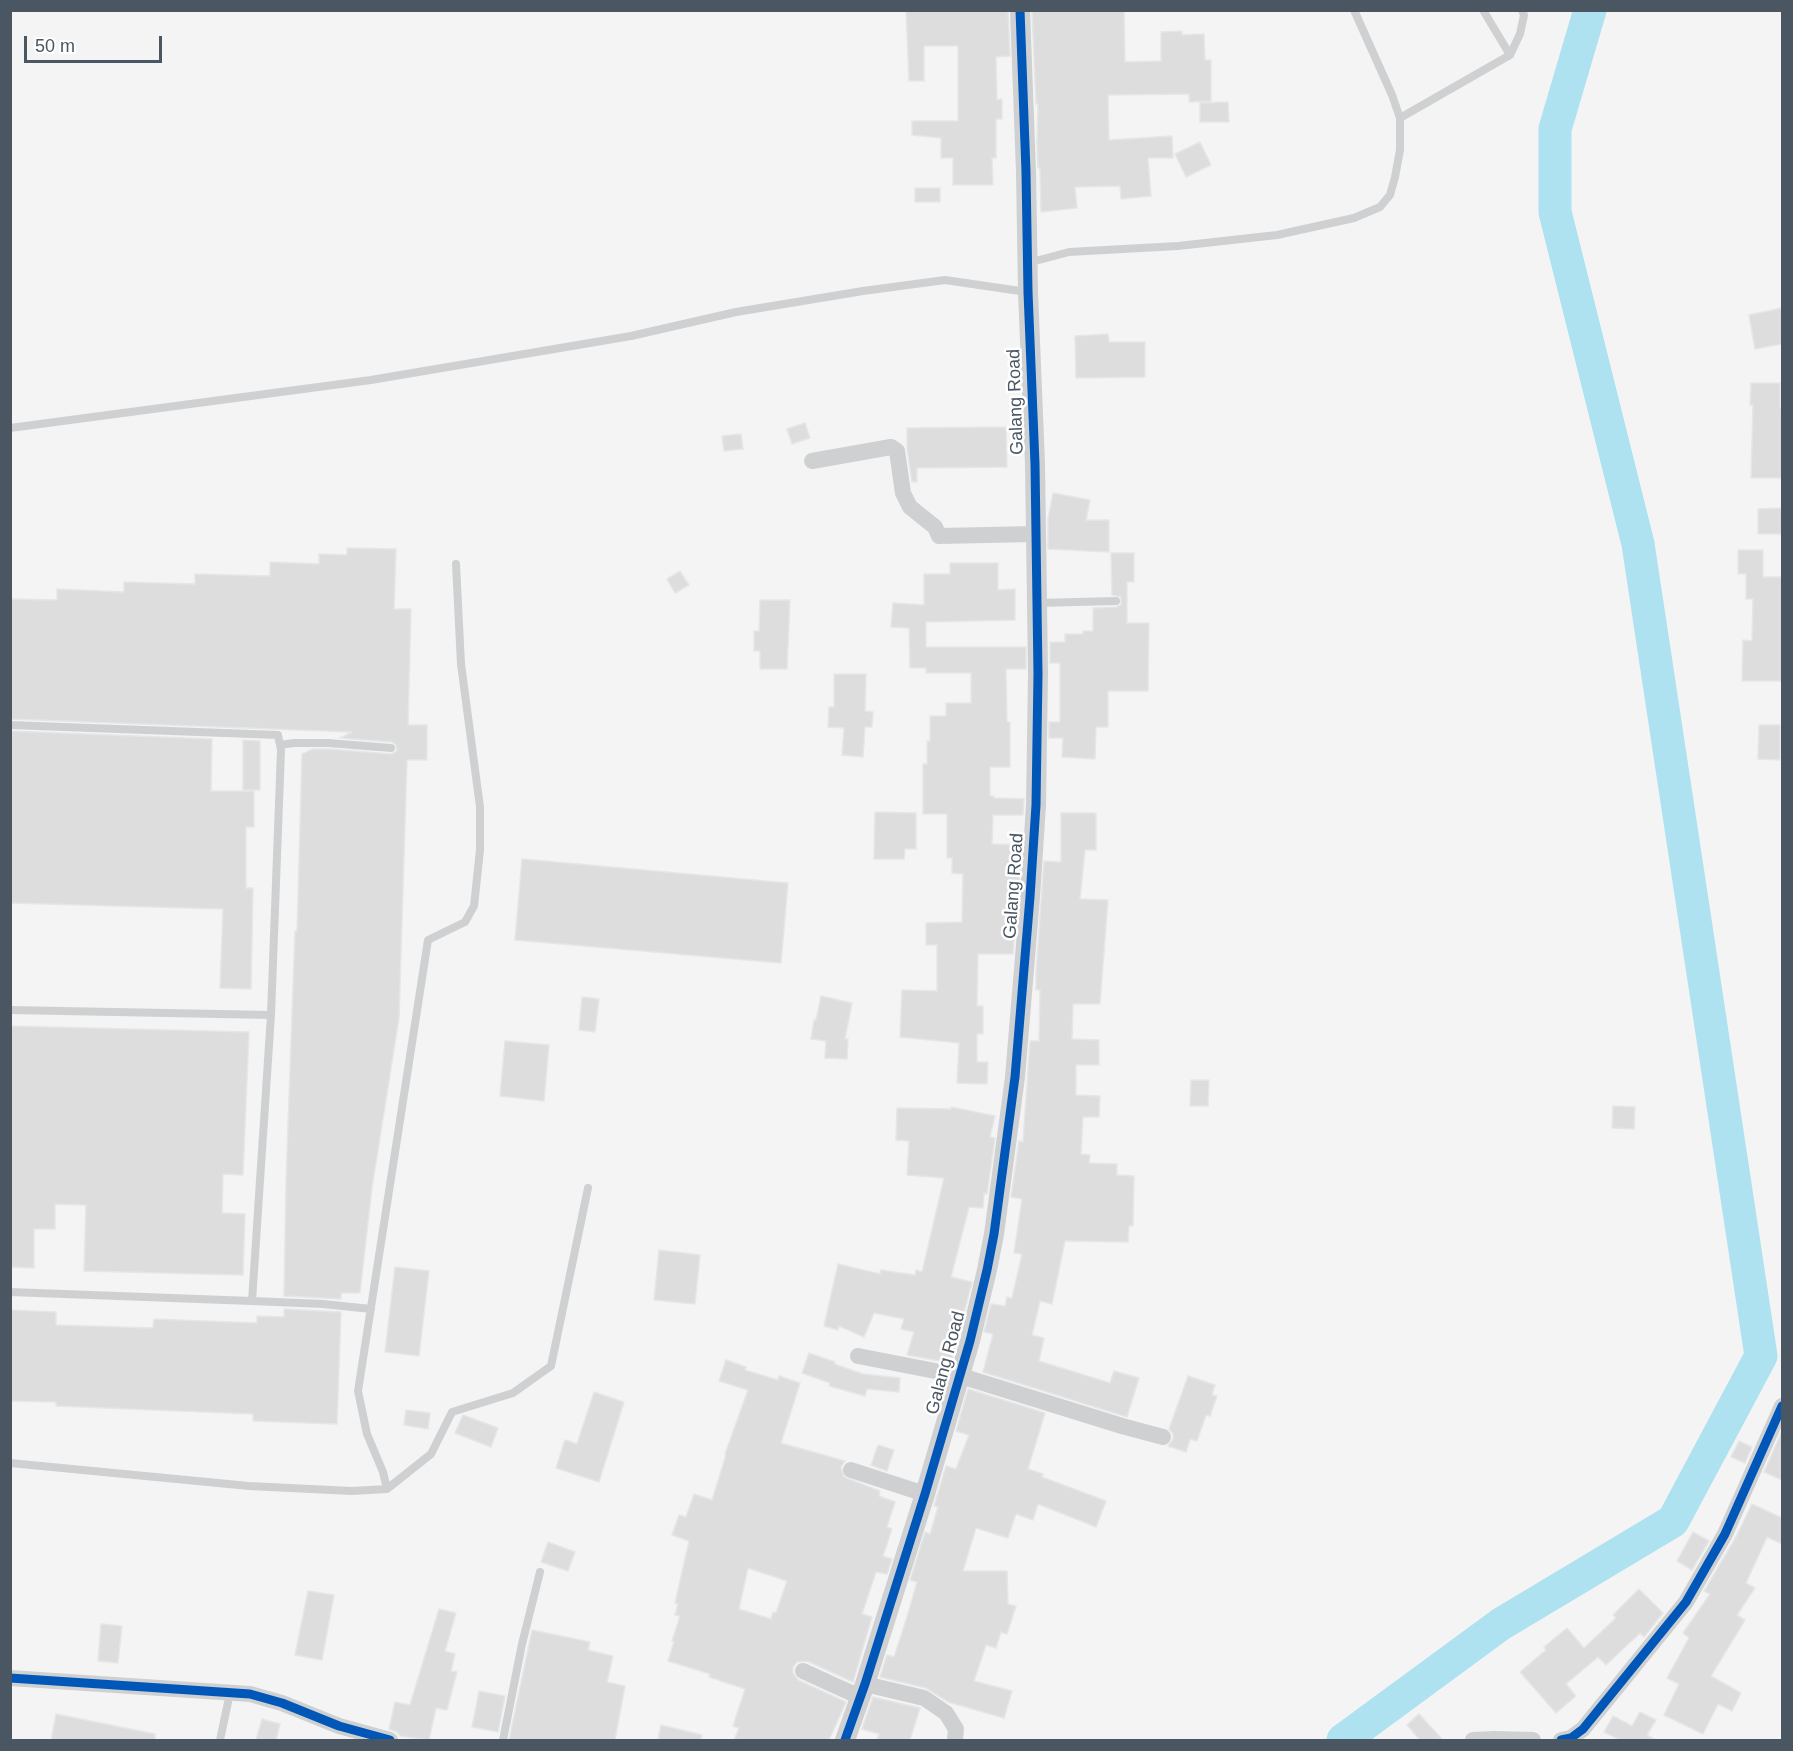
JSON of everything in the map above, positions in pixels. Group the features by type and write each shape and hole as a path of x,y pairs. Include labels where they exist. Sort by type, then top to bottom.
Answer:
{"street":[{"name":"Galang Road","path":"845,1740 863,1690 961,1376 987,1270 1015,1077 1036,805 1037,603 1035,464 1020,10"},
{"path":"812,461 891,447 897,451 903,494 910,507 934,528 939,536 1035,534"},
{"path":"858,1356 961,1376 1163,1437"},
{"path":"1561,1740 1571,1738 1583,1729 1686,1602 1725,1534 1782,1406"},
{"path":"851,1470 925,1494"},
{"path":"803,1671 863,1690 924,1698 946,1713 956,1729 955,1740"},
{"path":"10,1678 250,1695 282,1703 339,1726 390,1740"},
{"path":"1473,1740 1494,1738 1533,1740"}],"lane":[{"path":"1027,264 1069,252 1178,246 1266,236 1354,218 1380,207 1389,195 1400,150 1400,118 1354,10"},
{"path":"1483,10 1510,55"},
{"path":"1400,118 1510,55 1520,34 1524,15 1522,10"},
{"path":"10,428 371,380 631,336 736,312 910,284 945,280 1028,292"},
{"path":"387,1489 383,1472 367,1434 358,1391 428,940 465,922 474,906 477,880 480,807 461,664 456,564"},
{"path":"1037,603 1116,601"},
{"path":"10,725 278,735 280,745 271,1015 252,1301"},
{"path":"280,745 294,742 328,742 391,748"},
{"path":"10,1010 271,1015"},
{"path":"10,1463 249,1486 352,1491 387,1489 431,1454 452,1412 513,1393 551,1366 588,1188"},
{"path":"10,1292 323,1304 371,1309"},
{"path":"503,1740 522,1644 540,1572"},
{"path":"220,1740 230,1693"}],"building":[{"path":"906,10 1008,10 1010,56 996,57 997,100 1002,99 1002,119 996,119 996,158 992,158 993,185 953,185 953,158 941,158 941,138 912,135 912,121 958,121 958,46 924,46 924,81 909,81"},
{"path":"1032,10 1124,10 1125,62 1161,61 1161,32 1182,31 1182,35 1204,34 1205,60 1211,60 1211,101 1189,102 1189,94 1108,95 1109,140 1172,136 1173,158 1148,158 1151,196 1121,199 1120,186 1075,187 1077,208 1041,212 1037,143 1038,104 1036,104"},
{"path":"1228,102 1229,122 1200,122 1200,103"},
{"path":"1200,142 1211,165 1186,177 1175,154"},
{"path":"915,188 940,188 940,202 915,202"},
{"path":"1782,308 1782,344 1755,349 1749,315"},
{"path":"1108,334 1109,342 1145,342 1145,377 1076,378 1075,336"},
{"path":"1751,383 1780,383 1782,478 1751,478 1753,405 1750,405"},
{"path":"805,423 810,438 792,444 787,429"},
{"path":"1006,427 1007,467 917,468 917,482 912,482 907,448 907,428"},
{"path":"741,434 743,449 724,451 722,436"},
{"path":"1053,493 1090,500 1086,520 1109,520 1109,552 1048,549 1048,519"},
{"path":"1782,508 1782,534 1758,534 1758,509"},
{"path":"347,548 396,549 394,609 411,609 408,725 427,725 427,760 407,760 399,1018 372,1188 360,1293 341,1293 341,1299 284,1296 286,1181 302,754 313,749 328,749 391,754 397,751 396,745 392,742 340,738 352,732 10,719 10,599 57,600 57,589 124,592 124,582 195,584 195,574 270,576 270,562 319,564 319,554 347,555"},
{"path":"1738,550 1763,550 1763,577 1782,577 1782,681 1742,681 1743,640 1752,641 1753,599 1746,599 1746,574 1738,574"},
{"path":"1111,553 1134,553 1134,582 1127,582 1127,623 1149,623 1148,691 1108,691 1108,727 1096,727 1095,759 1062,757 1063,738 1049,738 1049,722 1060,722 1060,663 1050,663 1050,642 1065,642 1065,634 1083,634 1083,631 1093,631 1093,608 1121,605 1121,597 1112,595"},
{"path":"950,563 998,563 998,590 1015,589 1015,620 926,622 926,647 1026,647 1026,669 1006,669 1007,722 1010,722 1010,767 990,767 990,796 1024,799 1023,815 993,815 992,844 1018,845 1017,857 1021,858 1013,954 978,954 977,1006 983,1006 983,1034 977,1034 977,1062 988,1062 987,1084 957,1083 959,1043 900,1037 902,990 937,991 937,945 926,945 926,923 962,922 963,874 952,873 952,858 947,858 947,814 923,814 923,764 927,764 930,716 946,716 946,703 971,703 971,673 926,673 926,668 910,668 909,628 891,627 893,603 924,605 924,574 950,574"},
{"path":"680,571 689,585 675,593 667,579"},
{"path":"760,600 790,600 787,669 760,669 760,651 754,651 754,631 759,631"},
{"path":"834,674 866,674 865,711 873,712 872,727 865,727 863,757 842,755 844,728 828,727 829,707 834,707"},
{"path":"1759,725 1780,725 1780,760 1758,759"},
{"path":"10,731 212,739 211,791 254,791 254,827 246,827 246,888 253,888 251,989 220,988 223,909 10,903"},
{"path":"243,740 260,741 260,790 243,790"},
{"path":"875,812 916,813 916,849 905,849 904,859 874,859"},
{"path":"1061,813 1096,813 1096,850 1085,850 1080,899 1108,900 1100,1004 1073,1004 1072,1039 1099,1040 1099,1065 1076,1065 1076,1095 1100,1096 1099,1117 1083,1117 1081,1154 1090,1155 1089,1163 1117,1164 1117,1175 1134,1176 1133,1226 1129,1226 1128,1242 1065,1241 1052,1304 1040,1301 1032,1335 1044,1338 1039,1361 1110,1383 1114,1371 1139,1378 1127,1417 983,1372 993,1334 984,1332 991,1304 1005,1306 1007,1297 1012,1298 1022,1254 1014,1253 1022,1199 1011,1197 1019,1141 1023,1142 1030,1041 1039,1041 1040,990 1036,990 1036,973 1044,861 1061,862"},
{"path":"522,859 788,883 781,963 515,940"},
{"path":"821,996 852,1003 845,1039 848,1039 847,1059 825,1058 826,1041 811,1039"},
{"path":"582,997 599,999 595,1032 579,1030"},
{"path":"10,1026 249,1032 243,1175 223,1174 222,1213 245,1214 243,1275 84,1271 86,1205 55,1204 55,1229 34,1229 34,1268 10,1267"},
{"path":"505,1041 549,1045 544,1101 500,1096"},
{"path":"1191,1080 1209,1080 1208,1106 1190,1106"},
{"path":"1613,1106 1635,1107 1634,1129 1612,1128"},
{"path":"951,1107 995,1116 990,1137 995,1138 983,1208 969,1207 951,1277 972,1282 951,1363 907,1355 914,1332 901,1329 904,1319 874,1313 864,1337 839,1326 838,1330 824,1326 838,1264 880,1274 881,1270 915,1275 916,1270 922,1272 944,1178 907,1175 909,1141 896,1140 897,1108 951,1109"},
{"path":"659,1250 700,1255 695,1304 654,1300"},
{"path":"395,1267 429,1271 419,1356 385,1352"},
{"path":"284,1309 341,1312 337,1424 253,1421 253,1414 56,1406 56,1402 10,1401 10,1310 56,1312 56,1325 153,1328 154,1319 257,1323 257,1316 284,1317"},
{"path":"809,1353 863,1374 900,1378 899,1392 867,1389 865,1396 829,1386 830,1383 802,1373"},
{"path":"726,1360 746,1367 745,1370 778,1380 779,1376 800,1383 781,1443 845,1461 841,1467 844,1477 880,1491 879,1496 895,1502 887,1527 892,1529 883,1556 892,1559 887,1574 876,1572 862,1614 872,1617 853,1682 807,1661 797,1662 793,1667 793,1673 798,1680 846,1702 829,1740 734,1740 739,1728 733,1726 745,1689 709,1677 710,1674 668,1661 680,1616 675,1615 678,1604 675,1603 689,1541 672,1535 679,1515 686,1517 694,1494 712,1500 725,1454 748,1390 719,1381","holes":["748,1568 787,1581 776,1613 773,1612 771,1619 739,1609"]},
{"path":"1188,1376 1215,1385 1212,1395 1217,1396 1210,1416 1206,1415 1197,1441 1190,1439 1186,1452 1168,1446 1173,1439 1173,1434 1169,1429"},
{"path":"968,1389 1045,1413 1028,1469 1043,1474 1042,1477 1106,1501 1096,1527 1038,1504 1033,1520 1016,1514 1008,1538 976,1528 963,1571 1007,1571 1008,1604 1016,1606 1007,1634 1001,1632 996,1648 986,1645 974,1681 1012,1691 1004,1718 948,1702 926,1688 880,1677 887,1655 894,1657 907,1617 917,1582 910,1580 925,1532 930,1534 938,1507 934,1506 946,1466 956,1469 969,1435 956,1431"},
{"path":"594,1392 624,1402 599,1482 556,1468 565,1440 577,1444"},
{"path":"406,1410 430,1413 428,1429 404,1425"},
{"path":"463,1415 498,1428 491,1447 455,1433"},
{"path":"1782,1431 1782,1480 1764,1472"},
{"path":"1739,1441 1752,1447 1745,1463 1731,1457"},
{"path":"878,1445 894,1450 887,1471 871,1465"},
{"path":"1752,1504 1782,1518 1782,1544 1767,1537 1746,1583 1755,1588 1737,1615 1745,1620 1711,1676 1741,1693 1732,1711 1718,1704 1703,1734 1664,1715 1679,1684 1667,1678 1689,1638 1683,1633 1710,1594 1704,1591 1736,1537"},
{"path":"1693,1532 1709,1541 1692,1570 1677,1561"},
{"path":"548,1542 575,1552 568,1571 541,1562"},
{"path":"1639,1589 1663,1613 1644,1637 1640,1633 1606,1665 1598,1657 1566,1684 1576,1696 1556,1713 1520,1672 1546,1650 1544,1647 1567,1628 1584,1648 1616,1618 1613,1615"},
{"path":"308,1591 334,1595 322,1660 295,1655"},
{"path":"439,1609 456,1613 445,1651 455,1654 451,1671 457,1672 447,1710 436,1708 429,1740 400,1736 389,1729 395,1702 410,1705"},
{"path":"101,1624 122,1626 118,1663 98,1661"},
{"path":"532,1630 590,1642 588,1650 613,1656 607,1682 625,1686 615,1740 509,1740"},
{"path":"479,1691 505,1696 498,1732 472,1727"},
{"path":"873,1697 920,1708 910,1740 877,1740 879,1734 862,1729"},
{"path":"1640,1712 1656,1720 1647,1735 1656,1740 1620,1740 1604,1732 1613,1716 1632,1726"},
{"path":"56,1714 155,1734 155,1740 51,1740"},
{"path":"1419,1714 1443,1740 1420,1740 1407,1725"},
{"path":"262,1719 280,1724 276,1740 256,1740"},
{"path":"661,1725 702,1735 701,1740 658,1740"}],"waterway":[{"path":"1343,1740 1501,1624 1673,1521 1761,1356 1638,544 1555,212 1555,129 1590,10"}],"cycle path":[{"path":"845,1740 925,1494 970,1341 994,1234 1015,1077 1036,805 1038,674 1035,464 1020,10"},
{"path":"1561,1740 1571,1738 1583,1729 1686,1602 1725,1534 1782,1406"},
{"path":"10,1678 250,1694 282,1703 339,1726 390,1740"}]}
